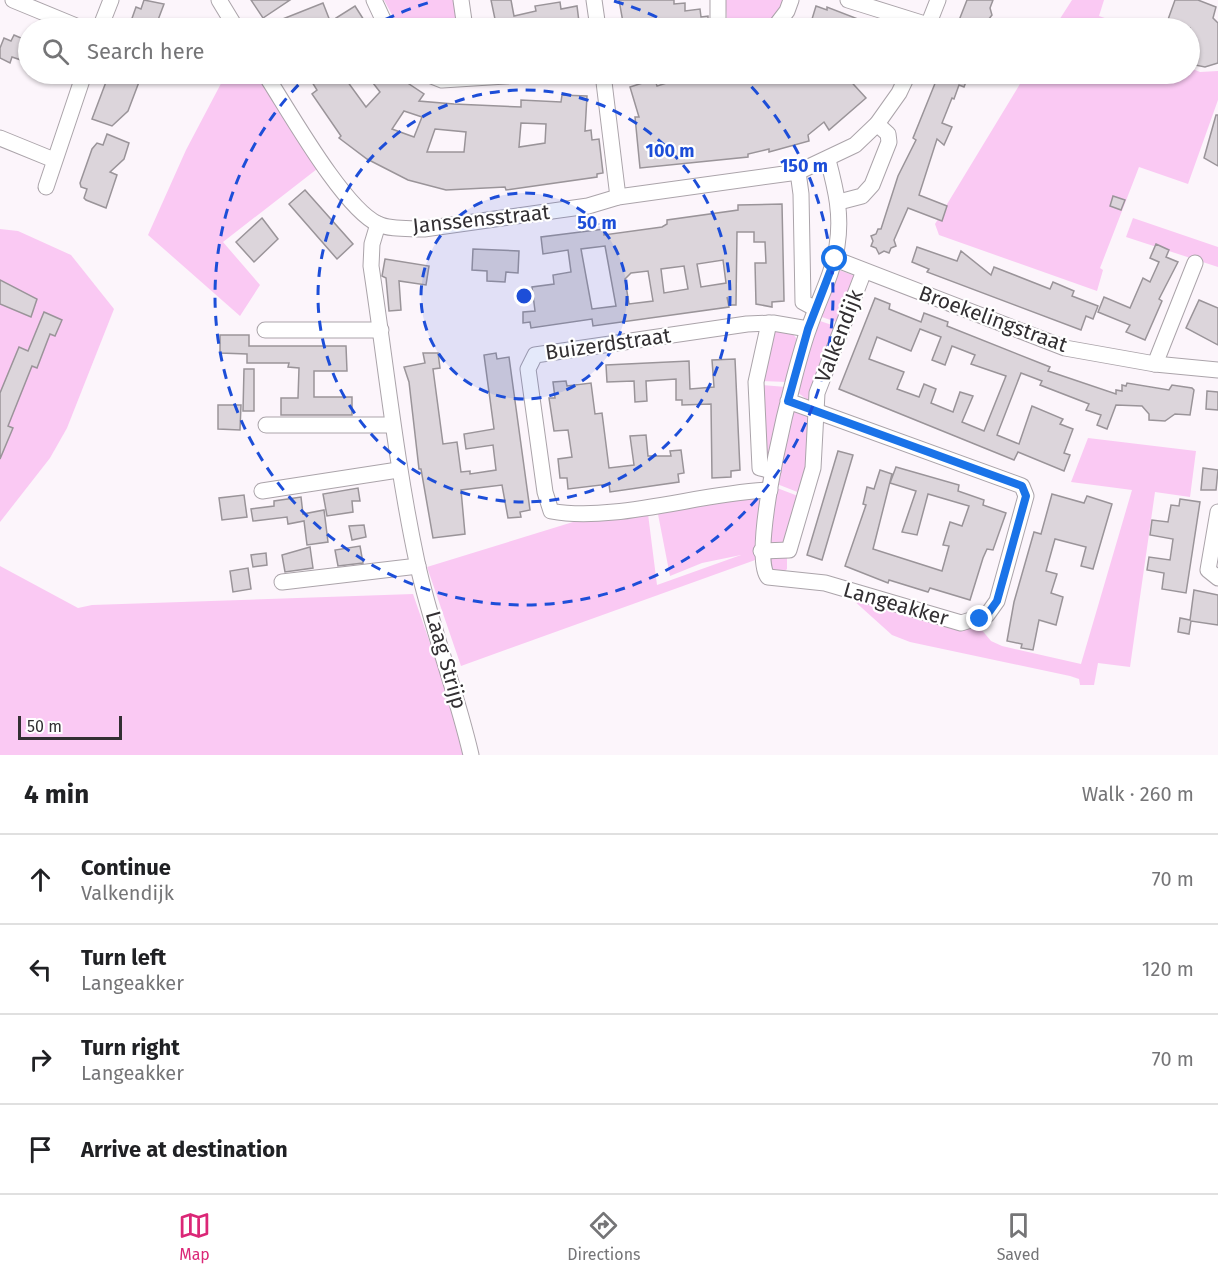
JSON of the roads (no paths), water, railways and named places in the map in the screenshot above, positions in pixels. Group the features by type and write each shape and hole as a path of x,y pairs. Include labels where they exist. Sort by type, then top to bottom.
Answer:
{"street":[{"path":"13,0 57,18"},
{"path":"104,18 111,0"},
{"path":"219,0 230,18"},
{"path":"374,0 382,18"},
{"path":"461,0 464,18"},
{"path":"594,0 597,18"},
{"path":"718,0 718,18"},
{"path":"782,18 791,0"},
{"path":"848,0 901,18"},
{"path":"931,18 938,0"},
{"path":"46,187 81,84"},
{"path":"272,84 343,193 360,211 378,224"},
{"path":"604,84 618,197"},
{"name":"Janssensstraat","path":"378,224 399,228 452,226 588,206 618,197 798,172 828,160 855,145 877,124 900,93 904,84"},
{"path":"839,202 862,196 872,185 889,142 888,134 877,124"},
{"path":"0,138 54,160"},
{"name":"Valkendijk","path":"828,160 839,202 840,228 835,259 808,329 788,401 773,471 761,552 789,550 813,468 817,393 864,271"},
{"name":"Valkendijk","path":"798,172 801,194 804,303 816,309"},
{"name":"Laag Strijp","path":"378,224 372,244 371,266 398,470 418,566 471,755"},
{"name":"Broekelingstraat","path":"835,259 1065,348 1155,364 1218,370"},
{"path":"1155,364 1195,263"},
{"path":"769,323 758,373 756,396 760,468 773,471"},
{"name":"Buizerdstraat","path":"770,490 740,491 611,511 563,513 551,511 544,492 528,369 535,355 747,324 769,323 808,329"},
{"path":"265,330 381,330"},
{"name":"Langeakker","path":"761,552 764,572 768,577 825,584 961,623 987,615 997,601 1026,496 1022,486 815,408 788,401"},
{"path":"266,425 391,424"},
{"path":"262,491 398,470"},
{"path":"1218,512 1208,570 1218,578"},
{"path":"282,582 418,566"}]}
